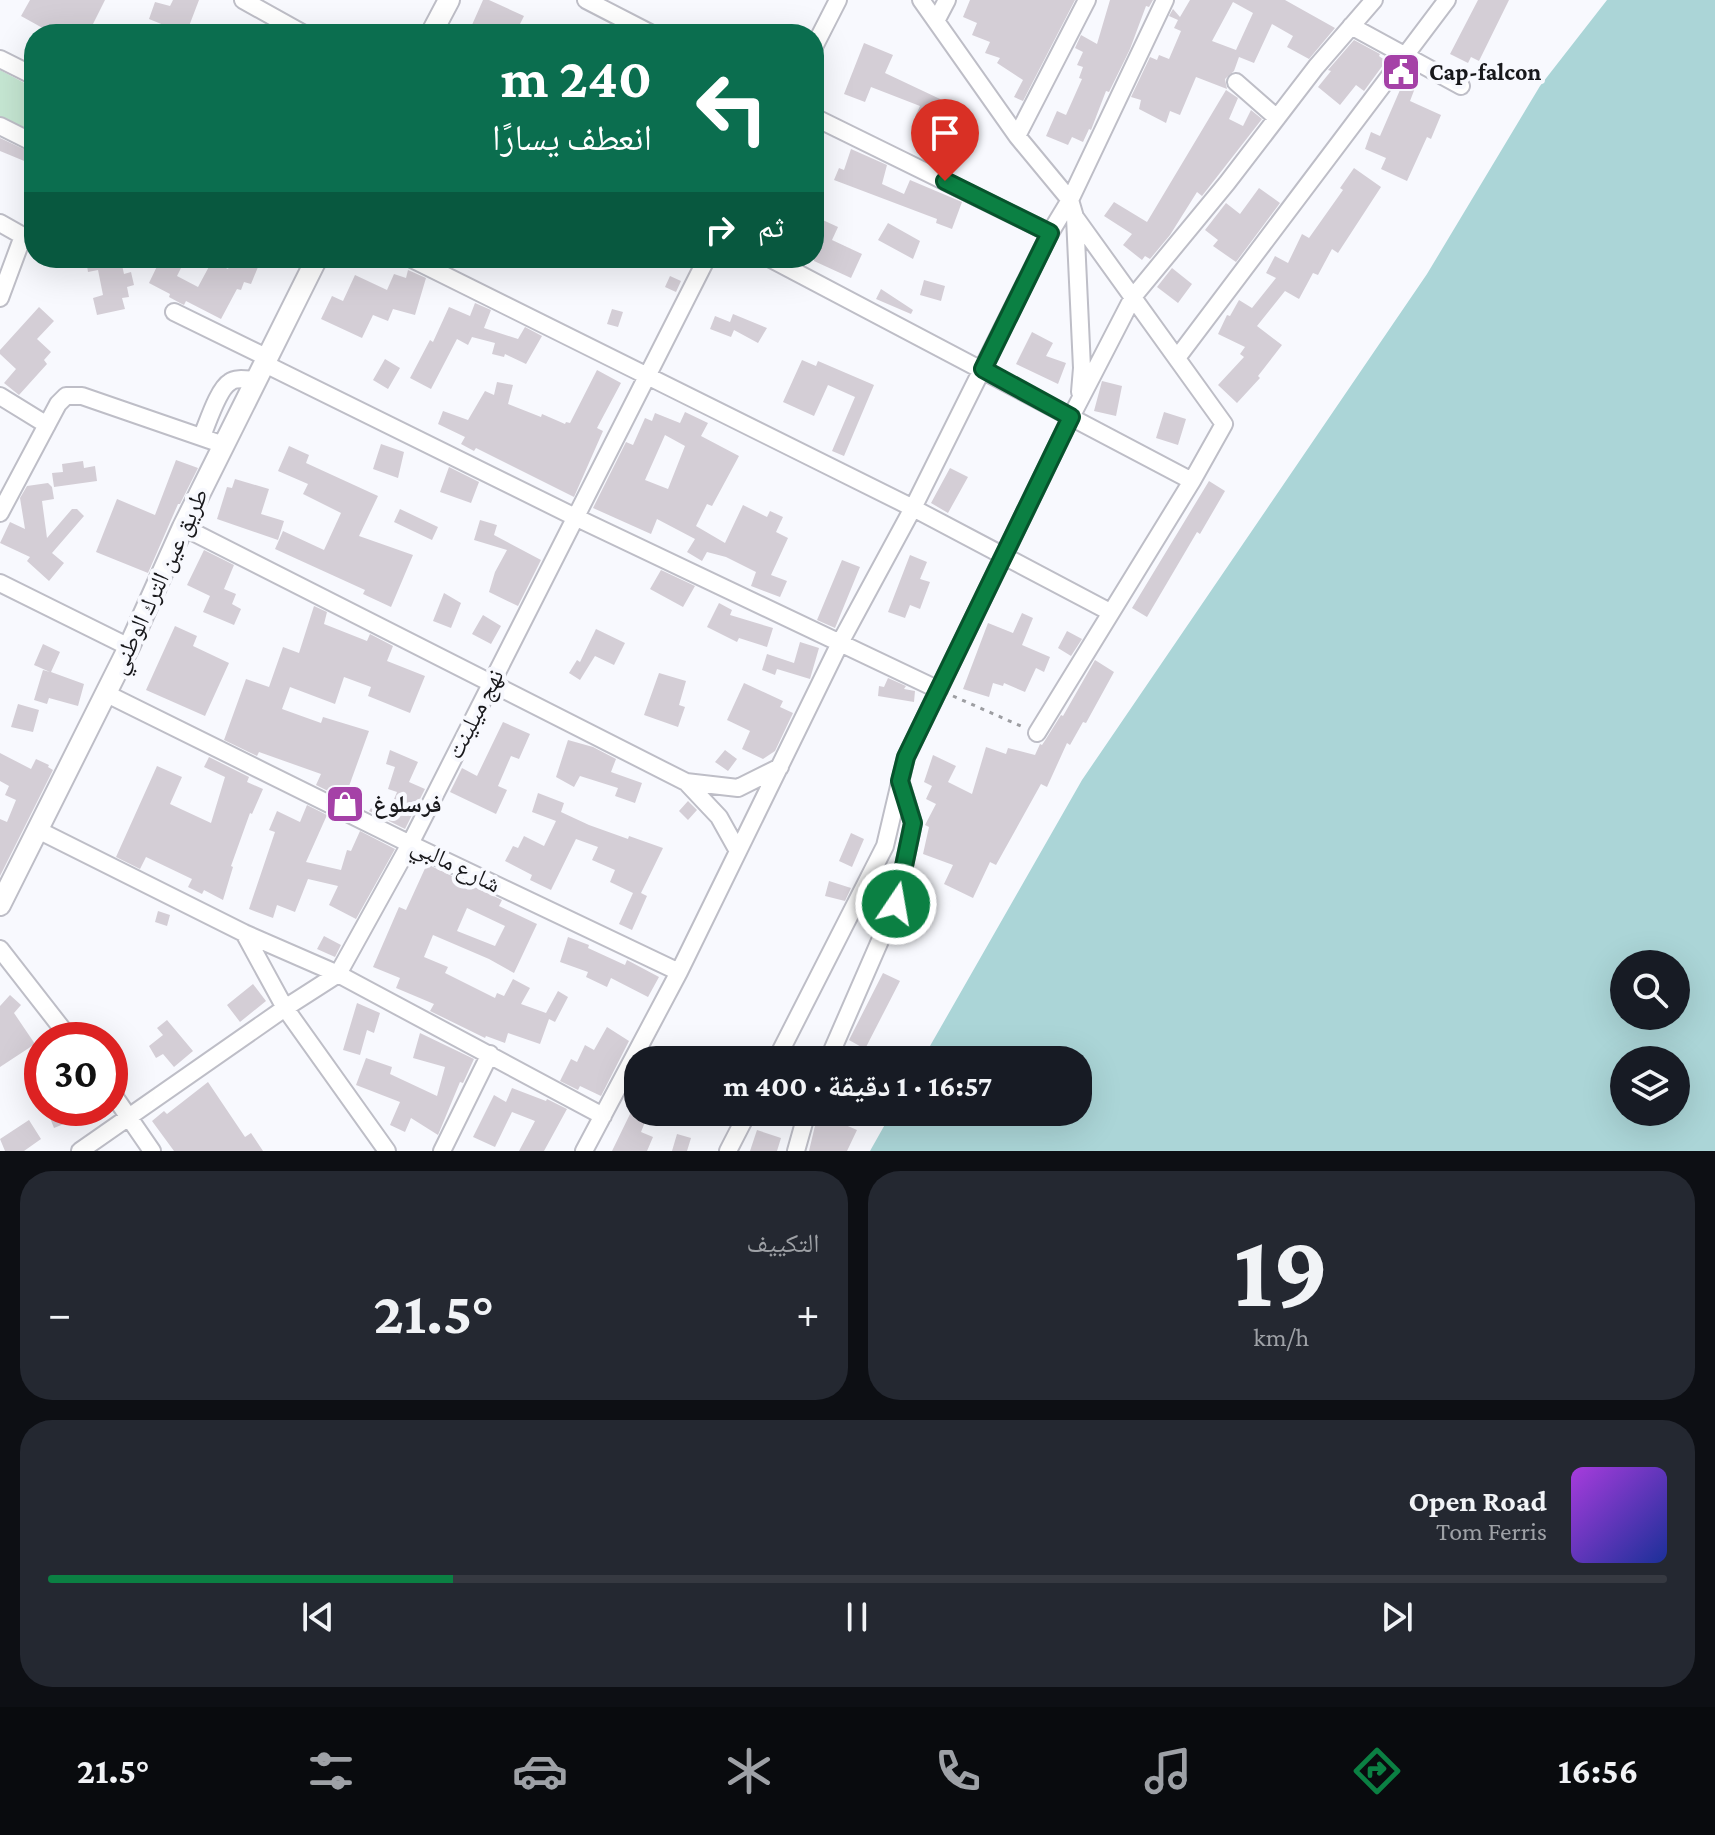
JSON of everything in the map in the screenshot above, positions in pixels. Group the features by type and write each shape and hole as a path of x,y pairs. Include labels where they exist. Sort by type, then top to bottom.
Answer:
{"main road":[{"path":"436,24 449,0"},
{"name":"طريق عين الترك الوطني","path":"0,905 312,268"}],"street":[{"path":"243,0 286,24"},
{"path":"586,0 633,24"},
{"path":"824,27 838,0"},
{"path":"921,0 1017,136 1070,200 1075,217 1082,368 1079,402"},
{"path":"936,21 947,0"},
{"path":"1017,136 1087,0"},
{"path":"584,1151 679,972 841,641 913,508 1050,233 1070,200 1165,0"},
{"path":"783,1046 885,846 906,757 1071,417 1133,297 1374,0"},
{"path":"1177,358 1447,0"},
{"path":"1351,26 1461,86"},
{"path":"0,59 24,71"},
{"path":"1236,82 1277,118"},
{"path":"824,122 1050,233"},
{"path":"0,126 24,138"},
{"path":"1037,733 1224,424 1075,217"},
{"path":"0,223 24,234"},
{"path":"0,298 24,247"},
{"path":"430,268 913,508 1110,612"},
{"name":"نهج ميلينت","path":"80,1151 338,974 410,844 702,268"},
{"path":"788,268 1192,481"},
{"path":"174,312 263,367 939,690"},
{"path":"202,436 229,382 263,367"},
{"path":"0,396 47,425"},
{"path":"0,513 58,404 66,396 82,396 224,445"},
{"path":"183,527 686,782 719,817 738,851"},
{"path":"0,583 129,647"},
{"name":"شارع مالبي","path":"105,693 410,844 679,972"},
{"path":"686,782 738,788 780,767"},
{"path":"834,1046 896,904 913,823 900,781"},
{"path":"38,830 244,933 338,974 603,1116"},
{"path":"244,933 285,1008 387,1151"},
{"path":"0,949 57,1022"},
{"path":"442,1151 490,1054"},
{"path":"129,1115 152,1151"},
{"path":"728,1151 741,1126"},
{"path":"796,1151 803,1126"}],"path":[{"path":"939,690 1037,733"}],"green space":[{"path":"0,70 24,83 24,129 0,116"}],"water":[{"path":"1607,0 1715,0 1715,1151 870,1151 884,1126 1092,1126 1092,1046 930,1046 1082,780 1427,274 1540,86"}],"building":[{"path":"30,0 105,0 93,24 35,24 21,16"},
{"path":"173,0 199,0 190,24 161,24 149,19 155,2 170,6"},
{"path":"483,0 524,16 520,24 472,24"},
{"path":"970,0 1075,0 1023,101 1014,97 1023,80 997,63 1000,58 985,53 990,42 972,35 977,23 963,17"},
{"path":"1110,0 1153,0 1149,7 1146,6 1130,49 1109,92 1106,91 1091,130 1083,142 1072,137 1068,145 1046,136 1057,111 1066,115 1082,79 1079,78 1083,67 1077,65 1083,52 1075,48 1081,35 1097,44"},
{"path":"1190,0 1285,0 1335,28 1309,59 1287,47 1293,36 1272,24 1254,63 1239,57 1234,71 1225,79 1227,89 1196,77 1180,115 1170,111 1166,123 1139,109 1141,100 1131,97 1150,57 1157,60 1159,55 1169,59 1181,31 1174,28 1178,20 1169,16 1173,9 1180,17","holes":["1233,2 1253,13 1236,50 1212,41"]},
{"path":"1478,0 1509,0 1479,61 1471,57 1468,63 1450,54"},
{"path":"1354,40 1380,54 1386,61 1364,91 1356,85 1340,105 1318,87"},
{"path":"864,43 893,55 885,73 957,107 973,120 954,143 934,126 928,138 914,131 920,120 915,117 920,106 871,87 865,102 844,94"},
{"path":"1403,83 1415,88 1410,101 1441,115 1407,181 1381,169 1386,158 1365,149 1371,132 1380,136"},
{"path":"1226,90 1238,98 1229,119 1243,126 1251,110 1262,119 1202,196 1197,192 1170,235 1150,259 1145,256 1142,260 1123,245 1132,234 1104,216 1114,202 1147,222"},
{"path":"0,138 24,149 24,161 0,151"},
{"path":"851,149 887,165 882,184 904,194 910,180 962,202 952,229 936,223 937,219 834,180 839,168 844,170"},
{"path":"1354,168 1381,187 1338,253 1332,249 1318,275 1313,273 1299,299 1285,291 1257,326 1282,345 1258,376 1260,378 1237,403 1218,385 1244,357 1240,354 1245,347 1218,334 1227,315 1230,316 1239,300 1252,308 1276,278 1266,273 1275,256 1288,263 1302,234 1309,238 1343,190 1340,188"},
{"path":"1259,188 1280,203 1236,262 1213,246 1218,240 1205,230 1226,203 1240,214"},
{"path":"824,221 838,227 832,240 862,254 851,278 824,266"},
{"path":"888,223 920,241 913,259 878,240"},
{"path":"87,268 123,268 124,274 131,272 134,285 127,287 129,297 122,298 125,309 97,315 93,298 103,295 98,270 88,272"},
{"path":"156,268 181,268 177,276 198,287 208,268 258,268 251,284 244,282 241,290 237,289 221,319 186,301 184,305 180,303 149,283"},
{"path":"1172,268 1192,284 1178,303 1157,287"},
{"path":"408,270 426,278 415,315 393,309 388,321 373,315 362,338 321,319 332,296 343,301 355,275 387,290 394,274 406,278"},
{"path":"670,276 681,281 676,292 665,287"},
{"path":"924,280 945,286 941,301 920,295"},
{"path":"881,289 913,310 911,314 876,299"},
{"path":"475,303 491,310 484,328 518,339 525,327 542,336 526,364 505,354 504,357 492,354 495,343 472,337 468,345 457,339 431,389 410,378 430,340 433,342 449,307 470,316"},
{"path":"39,307 54,321 37,339 51,352 44,360 47,364 19,395 4,383 16,369 0,354 0,350"},
{"path":"612,309 623,312 618,327 607,324"},
{"path":"733,314 767,328 758,343 734,330 731,337 710,329 715,316 730,322"},
{"path":"1032,332 1053,343 1046,356 1066,363 1058,384 1016,364"},
{"path":"385,359 400,368 388,389 373,380"},
{"path":"802,360 816,366 818,361 874,385 844,456 832,451 855,397 828,385 814,416 783,402"},
{"path":"597,370 621,383 597,428 603,431 574,497 476,448 474,451 461,444 465,437 438,424 443,411 468,420 485,391 494,395 497,382 513,385 508,404 541,417 542,414 565,424 570,423"},
{"path":"1102,381 1122,386 1116,416 1094,411"},
{"path":"685,412 708,423 701,436 739,456 712,506 707,504 696,526 725,543 743,505 767,517 770,511 783,517 776,532 788,538 771,575 787,581 780,597 751,586 756,572 726,557 707,552 702,561 687,552 695,539 657,519 651,534 593,508 626,442 633,445 645,418 652,421 655,413 680,423","holes":["665,435 685,446 668,489 645,480"]},
{"path":"1164,412 1186,419 1178,445 1156,438"},
{"path":"381,444 404,452 398,478 373,469"},
{"path":"289,446 309,455 306,463 378,496 359,536 413,555 391,607 363,594 365,590 275,549 283,531 324,550 341,513 303,494 308,484 278,471"},
{"path":"176,460 198,468 178,504 148,573 96,552 117,499 155,515"},
{"path":"83,461 84,468 95,466 97,481 54,487 52,473 63,472 62,464"},
{"path":"449,467 479,482 471,503 440,492"},
{"path":"950,468 968,477 948,513 931,503"},
{"path":"235,479 269,489 261,514 284,521 278,540 217,519 227,487 232,488"},
{"path":"1209,481 1225,491 1147,617 1132,608"},
{"path":"48,483 54,499 42,501 47,538 72,509 77,509 84,516 52,553 64,563 49,581 27,561 30,557 0,543 10,522 25,529 20,498 27,486"},
{"path":"400,509 438,527 432,540 394,522"},
{"path":"480,520 497,525 494,535 541,560 518,606 489,592 507,550 474,540"},
{"path":"204,550 234,565 224,589 236,594 232,604 241,609 234,625 203,612 210,596 187,585"},
{"path":"910,555 927,562 920,579 930,582 920,609 910,605 905,618 888,612"},
{"path":"842,560 860,567 835,628 817,620"},
{"path":"661,570 695,586 683,607 650,589"},
{"path":"444,593 461,603 451,628 433,621"},
{"path":"719,603 732,610 730,615 773,628 767,647 739,638 737,642 707,627"},
{"path":"314,606 327,612 324,624 367,641 370,634 393,646 387,661 425,676 410,713 368,696 371,687 344,677 335,704 290,687 282,709 321,723 323,717 369,731 348,789 340,786 336,795 316,785 321,774 259,752 257,756 224,740 246,679 269,687 283,647 299,653"},
{"path":"1022,613 1033,618 1022,645 1050,657 1044,672 1036,668 1025,692 1004,683 1003,686 993,683 989,697 963,689 988,623 1013,633"},
{"path":"483,615 501,626 491,644 472,634"},
{"path":"175,626 197,636 193,646 229,663 205,716 146,690"},
{"path":"596,629 625,643 614,665 595,656 580,680 569,673 577,660 580,662"},
{"path":"1067,631 1082,639 1071,656 1058,648"},
{"path":"800,642 819,648 810,679 777,669 775,675 762,670 767,654 794,663"},
{"path":"43,644 60,652 51,672 84,684 78,706 49,698 47,704 34,700 43,670 50,672 34,665"},
{"path":"1095,660 1114,672 1086,723 1083,722 1070,745 1067,743 1047,787 1041,784 996,865 990,862 973,898 944,884 953,865 923,854 929,827 925,825 936,804 926,799 932,786 924,782 933,755 956,766 948,782 972,794 986,747 1006,754 1008,748 1035,755 1063,716"},
{"path":"659,673 686,681 679,705 685,707 678,727 644,715"},
{"path":"888,678 906,686 904,689 915,691 914,702 878,696 879,686 884,687"},
{"path":"744,683 783,701 780,707 793,713 775,751 763,759 742,749 750,731 727,720"},
{"path":"18,704 39,710 33,732 11,727"},
{"path":"503,722 530,734 519,759 511,756 498,786 507,790 496,814 450,792 462,768 477,776"},
{"path":"568,740 593,747 616,759 611,772 642,783 635,803 615,796 618,788 580,776 574,787 556,777"},
{"path":"390,750 418,762 409,782 425,789 405,829 369,811 371,808 387,816 397,792 388,789 395,767 386,764"},
{"path":"725,750 737,759 728,771 715,762"},
{"path":"0,753 31,769 36,759 53,770 0,876 0,819 7,822 16,800 5,795 9,786 0,781"},
{"path":"209,757 249,777 247,782 263,789 250,813 231,866 223,900 204,890 202,894 188,887 192,879 146,857 140,869 116,857 157,766 182,777 170,804 211,823 225,777 204,767"},
{"path":"538,793 564,803 561,812 589,825 663,848 641,893 647,896 632,930 619,924 633,893 610,882 615,870 592,860 598,847 576,839 551,890 530,880 532,875 505,861 513,846 518,848 524,836 544,846 556,821 532,812"},
{"path":"688,801 697,810 688,820 679,811"},
{"path":"307,805 327,815 306,862 341,870 347,850 351,851 360,831 395,849 356,919 329,905 338,886 308,879 295,912 277,905 273,918 249,909 275,832 269,830 277,811 300,822"},
{"path":"851,833 864,839 852,867 839,861"},
{"path":"427,864 502,900 499,906 537,924 514,973 433,935 424,957 448,967 445,973 495,998 497,993 504,996 513,979 530,988 521,1004 546,1013 558,991 568,997 555,1022 549,1019 540,1044 508,1033 505,1043 485,1038 430,1011 434,1004 396,988 400,978 373,967 399,907 406,910","holes":["467,908 505,926 495,946 457,931"]},
{"path":"829,881 851,888 845,901 825,896"},
{"path":"158,911 170,915 167,926 155,922"},
{"path":"324,936 341,945 335,957 317,949"},
{"path":"568,937 625,965 627,960 659,977 648,997 611,978 607,987 586,977 588,972 560,962"},
{"path":"883,973 900,981 867,1046 849,1040"},
{"path":"253,984 266,1001 240,1022 227,1005"},
{"path":"10,995 21,1005 14,1013 24,1028 24,1051 0,1067 0,1006"},
{"path":"357,1003 380,1013 374,1033 367,1030 360,1055 343,1050"},
{"path":"167,1020 193,1051 174,1067 163,1054 156,1058 149,1046 163,1035 157,1028"},
{"path":"607,1027 629,1041 601,1096 560,1081 571,1059 577,1062 585,1045 594,1050"},
{"path":"420,1033 474,1059 463,1083 460,1082 438,1135 411,1118 405,1132 390,1125 400,1102 356,1085 366,1058 392,1067 390,1074 437,1096 445,1067 413,1058"},
{"path":"208,1082 245,1137 251,1133 263,1151 174,1151 152,1121 164,1111 167,1114"},
{"path":"512,1088 567,1109 544,1151 519,1151 535,1121 512,1112 495,1147 473,1137 494,1095 506,1102"},
{"path":"24,1123 24,1126 33,1126 41,1139 24,1151 5,1151 0,1139"},
{"path":"624,1126 643,1126 641,1132 653,1137 647,1151 612,1151"},
{"path":"815,1126 848,1126 857,1130 847,1151 809,1151"},
{"path":"757,1130 781,1138 777,1151 750,1151"},
{"path":"677,1134 691,1138 687,1151 672,1151"}],"place":[{"name":"Cap-falcon","path":"1401,72"},
{"name":"فرسلوغ","path":"345,804"}],"route":[{"path":"896,904 913,823 900,781 906,757 1071,417 983,369 1050,233 945,181"}]}
